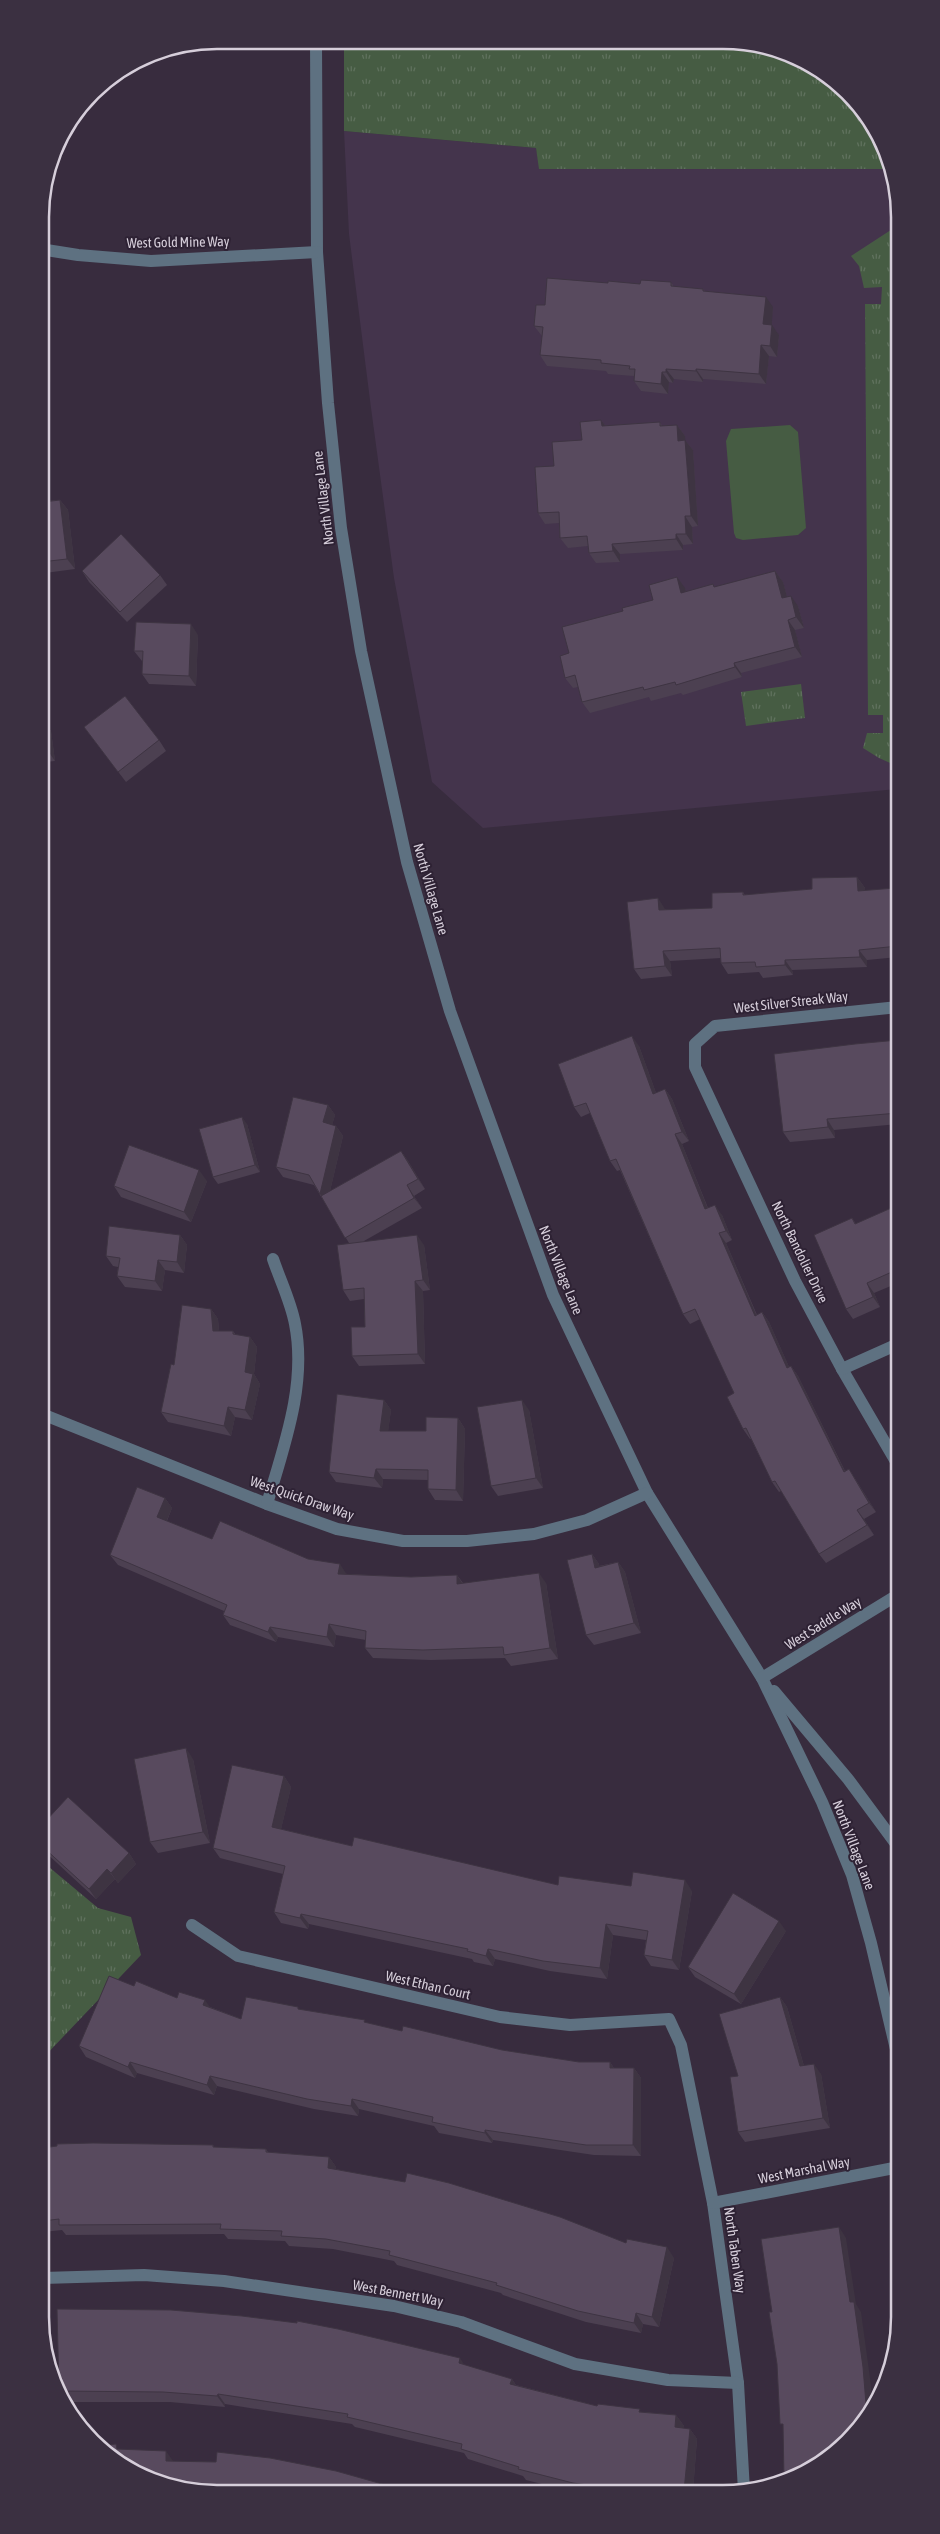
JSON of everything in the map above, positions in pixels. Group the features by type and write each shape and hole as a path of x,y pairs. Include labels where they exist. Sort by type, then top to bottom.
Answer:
{"street":[{"name":"North Village Lane","path":"316,49 317,252 328,403 341,528 361,651 407,862 450,1011 552,1295 648,1492 762,1678 822,1802 852,1875 871,1943 891,2028"},
{"name":"West Gold Mine Way","path":"49,251 78,256 151,261 317,252"},
{"name":"West Silver Streak Way","path":"695,1044 715,1026 891,1008"},
{"name":"North Bandolier Drive","path":"695,1044 695,1067 796,1281 842,1369 891,1453"},
{"path":"267,1504 286,1440 299,1374 295,1323 272,1259"},
{"path":"842,1369 891,1347"},
{"name":"West Quick Draw Way","path":"49,1417 267,1504 337,1529 394,1540 467,1542 534,1534 587,1520 648,1492"},
{"name":"West Saddle Way","path":"762,1678 891,1599"},
{"name":"North Village Lane","path":"762,1678 848,1779 891,1837"},
{"name":"West Ethan Court","path":"192,1925 238,1956 500,2017 570,2025 668,2019"},
{"name":"North Taben Way","path":"668,2019 681,2045 714,2203 738,2383 744,2484"},
{"name":"West Marshal Way","path":"714,2203 891,2169"},
{"name":"West Bennett Way","path":"49,2278 144,2275 215,2280 394,2306 461,2322 575,2364 668,2380 738,2383"}],"shaded area":[{"path":"344,131 536,148 540,169 884,169 890,195 891,217 891,790 483,828 432,782 394,578 349,234"}],"green space":[{"path":"344,49 734,49 756,52 777,58 797,66 825,84 842,98 863,124 874,143 884,169 539,169 536,148 344,131"},
{"path":"891,230 891,763 863,748 867,733 883,733 883,715 868,715 865,304 881,304 882,287 864,288 859,266 851,256"},
{"path":"790,425 798,432 806,528 798,535 743,540 736,538 726,441 731,429"},
{"path":"801,684 805,718 746,726 741,692"},
{"path":"49,1867 98,1908 131,1917 141,1955 49,2052"}],"building":[{"path":"547,278 608,283 608,281 640,284 641,280 671,282 671,286 766,297 763,324 772,325 770,346 761,345 759,374 696,369 696,371 666,369 666,372 662,372 661,384 634,381 635,369 629,369 630,366 601,363 601,360 540,355 543,327 534,326 536,305 545,305"},
{"path":"601,420 602,426 660,422 660,426 677,425 678,441 685,440 691,516 685,516 686,534 676,534 676,539 612,544 613,551 589,553 587,536 560,538 559,512 538,513 535,467 554,466 552,442 582,440 580,422"},
{"path":"60,500 67,559 49,561 49,501"},
{"path":"121,534 160,575 120,612 82,571"},
{"path":"775,571 782,598 791,596 796,617 788,620 795,647 734,663 735,667 676,685 675,682 644,690 643,687 582,702 575,675 565,678 560,656 569,653 562,627 623,611 622,608 653,600 649,585 677,577 681,593 713,584 714,587"},
{"path":"136,622 191,624 189,676 142,674 143,651 134,651"},
{"path":"125,696 159,740 118,772 84,727"},
{"path":"857,877 858,891 891,888 891,947 859,950 860,957 785,960 785,965 756,967 755,962 721,963 720,948 663,951 665,966 634,969 627,902 658,898 659,910 712,908 712,893 743,892 743,895 812,889 812,878"},
{"path":"632,1036 653,1094 665,1089 682,1132 675,1134 705,1209 715,1205 726,1231 719,1233 755,1316 762,1312 787,1368 791,1366 844,1472 849,1469 869,1503 857,1510 867,1525 819,1554 775,1481 772,1482 746,1428 743,1429 727,1397 734,1393 695,1309 683,1314 616,1159 610,1161 586,1103 574,1107 558,1064"},
{"path":"891,1041 891,1114 827,1119 828,1127 783,1132 774,1054"},
{"path":"293,1097 328,1105 323,1122 336,1126 320,1194 309,1175 276,1167"},
{"path":"242,1117 255,1165 213,1177 199,1129"},
{"path":"129,1145 199,1170 184,1212 114,1186"},
{"path":"401,1151 418,1179 407,1185 414,1198 345,1238 321,1196"},
{"path":"891,1208 891,1272 867,1283 873,1297 846,1309 814,1235 852,1218 855,1224"},
{"path":"109,1226 180,1235 177,1262 158,1260 155,1281 117,1276 120,1258 106,1256"},
{"path":"417,1235 423,1280 415,1281 418,1354 352,1356 351,1327 365,1327 364,1288 343,1290 337,1245"},
{"path":"182,1305 211,1309 213,1331 233,1331 233,1334 250,1337 245,1372 253,1374 245,1410 228,1407 224,1426 161,1412 171,1364 174,1365"},
{"path":"337,1394 384,1400 380,1431 426,1431 426,1417 458,1418 456,1490 428,1489 428,1470 376,1469 374,1478 329,1472"},
{"path":"522,1400 536,1478 491,1486 477,1407"},
{"path":"137,1487 165,1498 157,1517 212,1539 220,1521 308,1559 340,1564 338,1574 411,1577 457,1575 457,1584 539,1573 550,1648 504,1655 503,1647 423,1650 365,1648 366,1631 329,1624 327,1637 270,1627 268,1632 223,1615 227,1605 110,1555"},
{"path":"592,1554 595,1568 618,1562 634,1623 586,1635 567,1560"},
{"path":"186,1748 203,1832 150,1842 134,1759"},
{"path":"232,1765 284,1776 272,1827 352,1846 354,1837 558,1885 559,1876 631,1886 633,1872 685,1880 672,1960 644,1955 648,1931 606,1924 600,1968 543,1961 488,1949 486,1956 467,1951 468,1949 301,1914 300,1918 274,1912 285,1866 213,1848"},
{"path":"68,1797 129,1853 111,1873 107,1869 89,1889 49,1852 49,1818"},
{"path":"733,1893 779,1921 734,1994 688,1967"},
{"path":"109,1976 134,1986 136,1981 177,1998 179,1992 205,2000 203,2005 241,2019 246,1997 298,2007 298,2009 365,2020 364,2022 402,2031 403,2026 502,2050 579,2062 610,2062 610,2068 634,2068 633,2145 586,2145 485,2130 485,2133 432,2122 433,2117 352,2099 351,2106 307,2099 210,2076 207,2085 130,2062 128,2067 79,2046"},
{"path":"780,1997 800,2066 814,2064 823,2118 738,2132 730,2077 738,2076 719,2014"},
{"path":"57,2144 213,2145 213,2147 266,2149 266,2152 329,2157 328,2168 405,2182 407,2173 449,2183 560,2217 626,2243 627,2239 667,2247 652,2317 636,2313 634,2323 578,2311 496,2285 497,2283 389,2255 390,2251 326,2239 281,2236 282,2231 220,2229 221,2224 59,2225 59,2219 49,2220 49,2147 57,2146"},
{"path":"839,2227 850,2302 854,2302 863,2367 866,2405 856,2419 842,2436 825,2450 807,2463 784,2473 783,2424 780,2424 777,2364 769,2312 772,2312 761,2239"},
{"path":"57,2309 171,2310 297,2323 297,2321 460,2358 459,2363 512,2379 510,2384 597,2406 598,2404 640,2409 639,2412 676,2415 675,2427 690,2429 685,2485 587,2485 573,2483 518,2469 519,2467 461,2449 462,2444 347,2417 348,2414 218,2394 217,2396 163,2392 67,2391 59,2372"},
{"path":"116,2444 117,2449 166,2451 166,2461 216,2462 217,2452 270,2458 336,2471 386,2485 195,2484 163,2476 143,2468 124,2457 109,2445"}]}
